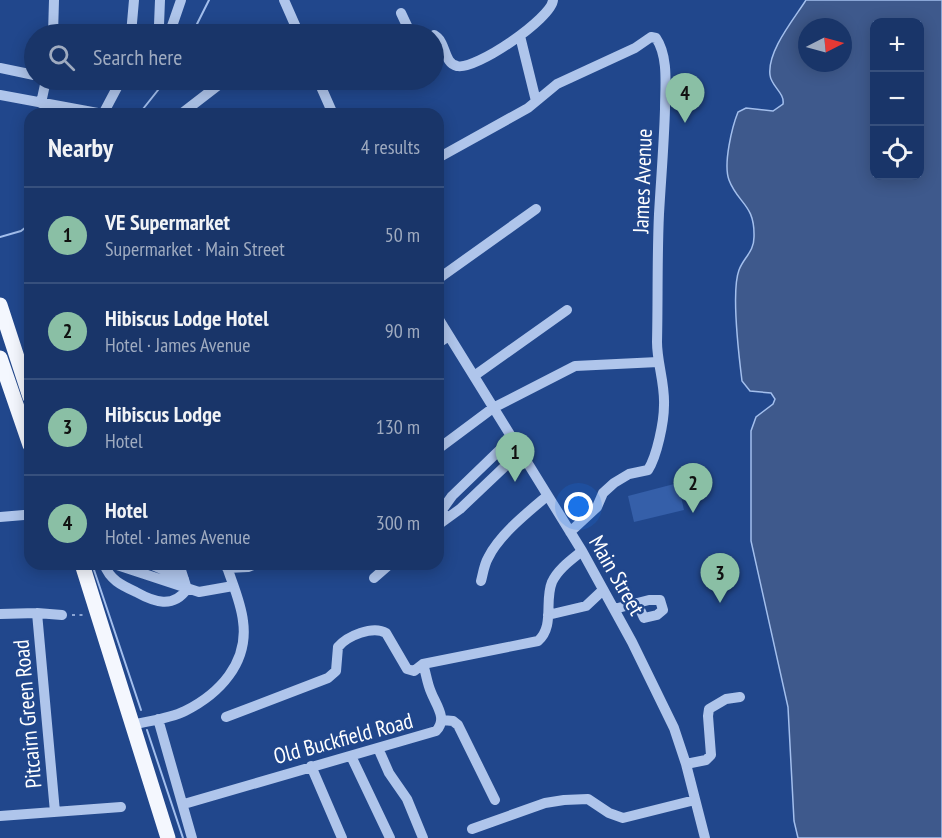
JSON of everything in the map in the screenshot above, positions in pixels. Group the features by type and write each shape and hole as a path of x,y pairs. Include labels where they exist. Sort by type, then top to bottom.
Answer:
{"main road":[{"path":"0,305 24,361 24,389"},
{"path":"0,358 24,389"},
{"path":"73,570 113,662"},
{"path":"84,570 168,838"}],"street":[{"path":"53,24 54,0"},
{"path":"132,24 134,0"},
{"path":"159,24 160,0"},
{"path":"173,24 181,0"},
{"path":"284,0 295,24"},
{"path":"444,47 448,60 455,66 462,67 486,57 520,36 550,8 553,0"},
{"path":"401,13 406,24"},
{"path":"520,36 536,101"},
{"name":"James Avenue","path":"444,155 528,108 557,84 635,48 651,37 656,38 660,43 665,65 665,93 659,217 658,362 664,404 653,463 648,470 629,474 614,483 603,493 597,507 570,532"},
{"path":"0,68 24,73"},
{"path":"41,103 44,90"},
{"path":"107,108 116,90"},
{"path":"190,108 212,90"},
{"path":"322,90 330,108"},
{"path":"0,95 70,108"},
{"path":"444,275 536,209"},
{"path":"474,376 567,310"},
{"name":"Main Street","path":"444,328 582,551 658,693 674,728 686,764 705,838"},
{"path":"444,340 449,336"},
{"path":"444,445 493,408 575,366 658,362"},
{"path":"444,507 511,439"},
{"path":"444,521 460,509 520,452"},
{"path":"481,581 492,551 516,523 548,496"},
{"path":"0,517 24,515"},
{"path":"226,717 328,678 336,671 338,646 370,631 380,630 386,633 407,669 414,670 423,664 538,641 547,629 552,582 558,572 582,551"},
{"path":"107,570 111,578 154,601 169,602 183,595 181,573"},
{"path":"159,570 181,573 199,592 233,586"},
{"path":"131,725 183,712 222,686 230,676 242,651 244,637 241,610 227,570"},
{"path":"374,578 383,570"},
{"path":"548,615 586,606 603,590"},
{"path":"614,609 637,603"},
{"name":"Pitcairn Green Road","path":"37,613 55,812"},
{"path":"0,614 62,615"},
{"name":"Old Buckfield Road","path":"184,804 430,734 439,728 442,720 439,708 430,691 423,664"},
{"path":"686,764 706,760 711,755 709,709 726,699 740,697"},
{"path":"158,719 192,838"},
{"path":"442,720 453,721 458,725 495,800"},
{"path":"378,748 389,773 407,799 423,838"},
{"path":"351,756 390,838"},
{"path":"311,766 342,838"},
{"path":"472,829 545,803 564,800 588,799 609,813 623,818 695,800"},
{"path":"0,816 121,807"}],"path":[{"path":"62,615 92,615"}],"shaded area":[{"path":"806,0 942,0 942,838 798,838 794,821 788,707 751,541 751,431 756,417 773,404 775,399 771,393 750,391 742,381 736,324 737,280 743,261 751,251 754,242 754,226 749,211 733,188 727,173 731,136 738,112 746,108 773,111 783,104 782,96 771,79 770,66 777,46"},
{"path":"678,483 684,510 634,522 628,496"}],"waterway":[{"path":"197,24 209,0"},
{"path":"144,108 158,90"},
{"path":"0,237 24,229"},
{"path":"94,570 141,710"},
{"path":"147,730 183,838"}],"place":[{"name":"Hotel","path":"685,123"},
{"name":"VE Supermarket","path":"515,482"},
{"name":"Hibiscus Lodge Hotel","path":"693,513"},
{"name":"Hibiscus Lodge","path":"720,603"}]}
